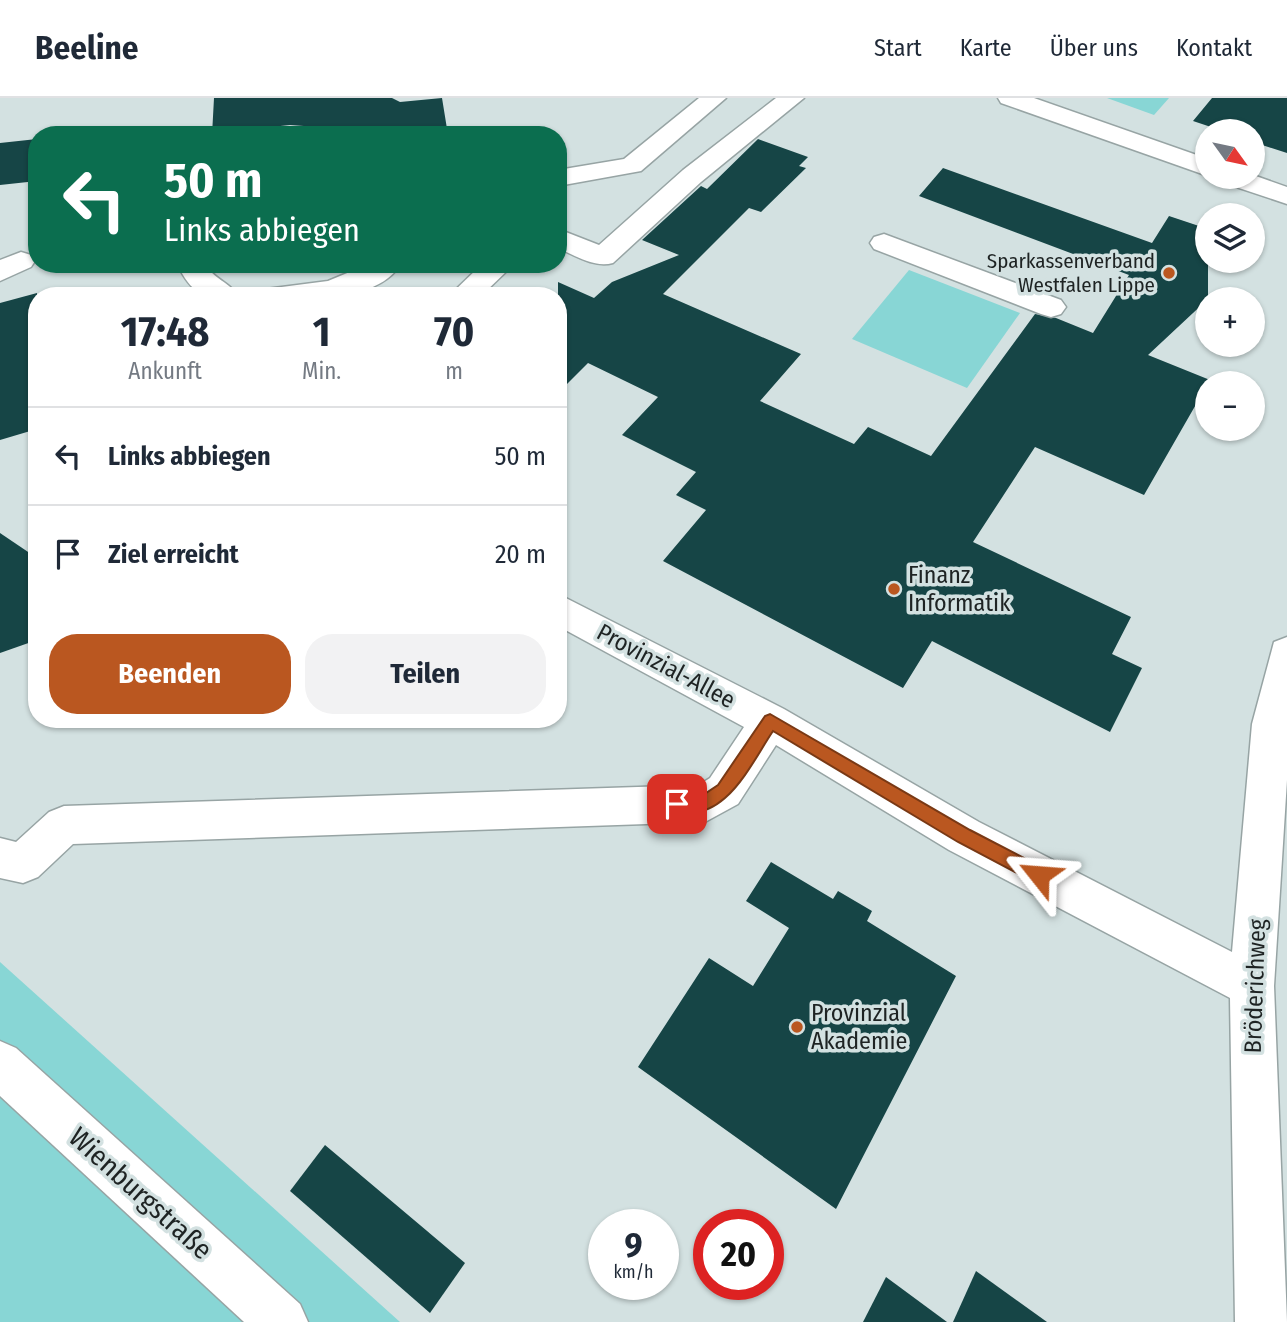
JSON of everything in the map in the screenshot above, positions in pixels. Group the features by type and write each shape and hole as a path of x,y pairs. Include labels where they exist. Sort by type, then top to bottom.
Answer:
{"street":[{"path":"567,176 632,164 714,98"},
{"path":"567,242 603,257 692,176 792,98"},
{"path":"1010,98 1195,163"},
{"path":"1265,188 1287,196"},
{"path":"884,243 1051,307"},
{"path":"196,273 199,279 211,287"},
{"path":"340,287 377,273"},
{"path":"473,287 490,273"},
{"name":"Provinzial-Allee","path":"567,614 770,721 964,836 1252,986"},
{"name":"Bröderichweg","path":"1261,1322 1252,986 1271,724 1287,653"},
{"path":"0,858 23,863 64,825 705,803 724,791 770,721"},
{"name":"Wienburgstraße","path":"0,1064 282,1322"}],"shaded area":[{"path":"1107,98 1169,98 1154,115"},
{"path":"909,270 1020,313 967,388 852,339"},
{"path":"0,962 400,1322 0,1322"}],"building":[{"path":"214,98 392,98 400,102 442,98 447,126 290,125 212,126"},
{"path":"1212,98 1287,98 1287,153 1265,146 1265,119 1193,121"},
{"path":"758,139 808,157 799,166 806,168 761,212 749,208 663,294 801,354 760,401 854,444 868,427 931,456 1035,314 1056,318 1093,333 1129,275 919,196 943,168 1152,243 1169,216 1195,225 1195,273 1208,273 1208,287 1195,287 1195,311 1148,355 1195,374 1195,406 1144,495 1035,447 973,542 1131,617 1112,654 1142,668 1110,732 932,641 903,688 663,561 706,510 676,495 696,472 622,435 658,397 588,363 567,384 567,287 558,287 558,282 594,298 612,282 679,255 642,240 701,186 707,189"},
{"path":"28,140 28,182 0,185 0,143"},
{"path":"28,295 28,432 0,440 0,303"},
{"path":"0,533 28,552 28,643 0,653"},
{"name":"Provinzial Akademie","path":"771,862 833,899 838,891 872,911 867,921 956,976 836,1209 638,1067 709,958 753,986 789,928 746,901"},
{"path":"325,1145 465,1263 430,1313 290,1191"},
{"path":"976,1271 1047,1322 953,1322"},
{"path":"886,1277 947,1322 863,1322"}],"place":[{"name":"Sparkassenverband Westfalen Lippe","path":"1169,273"},
{"name":"Finanz Informatik","path":"894,589"},
{"name":"Provinzial Akademie","path":"797,1027"}],"route":[{"path":"677,804 705,803 724,791 770,721 964,836 1039,875"}]}
